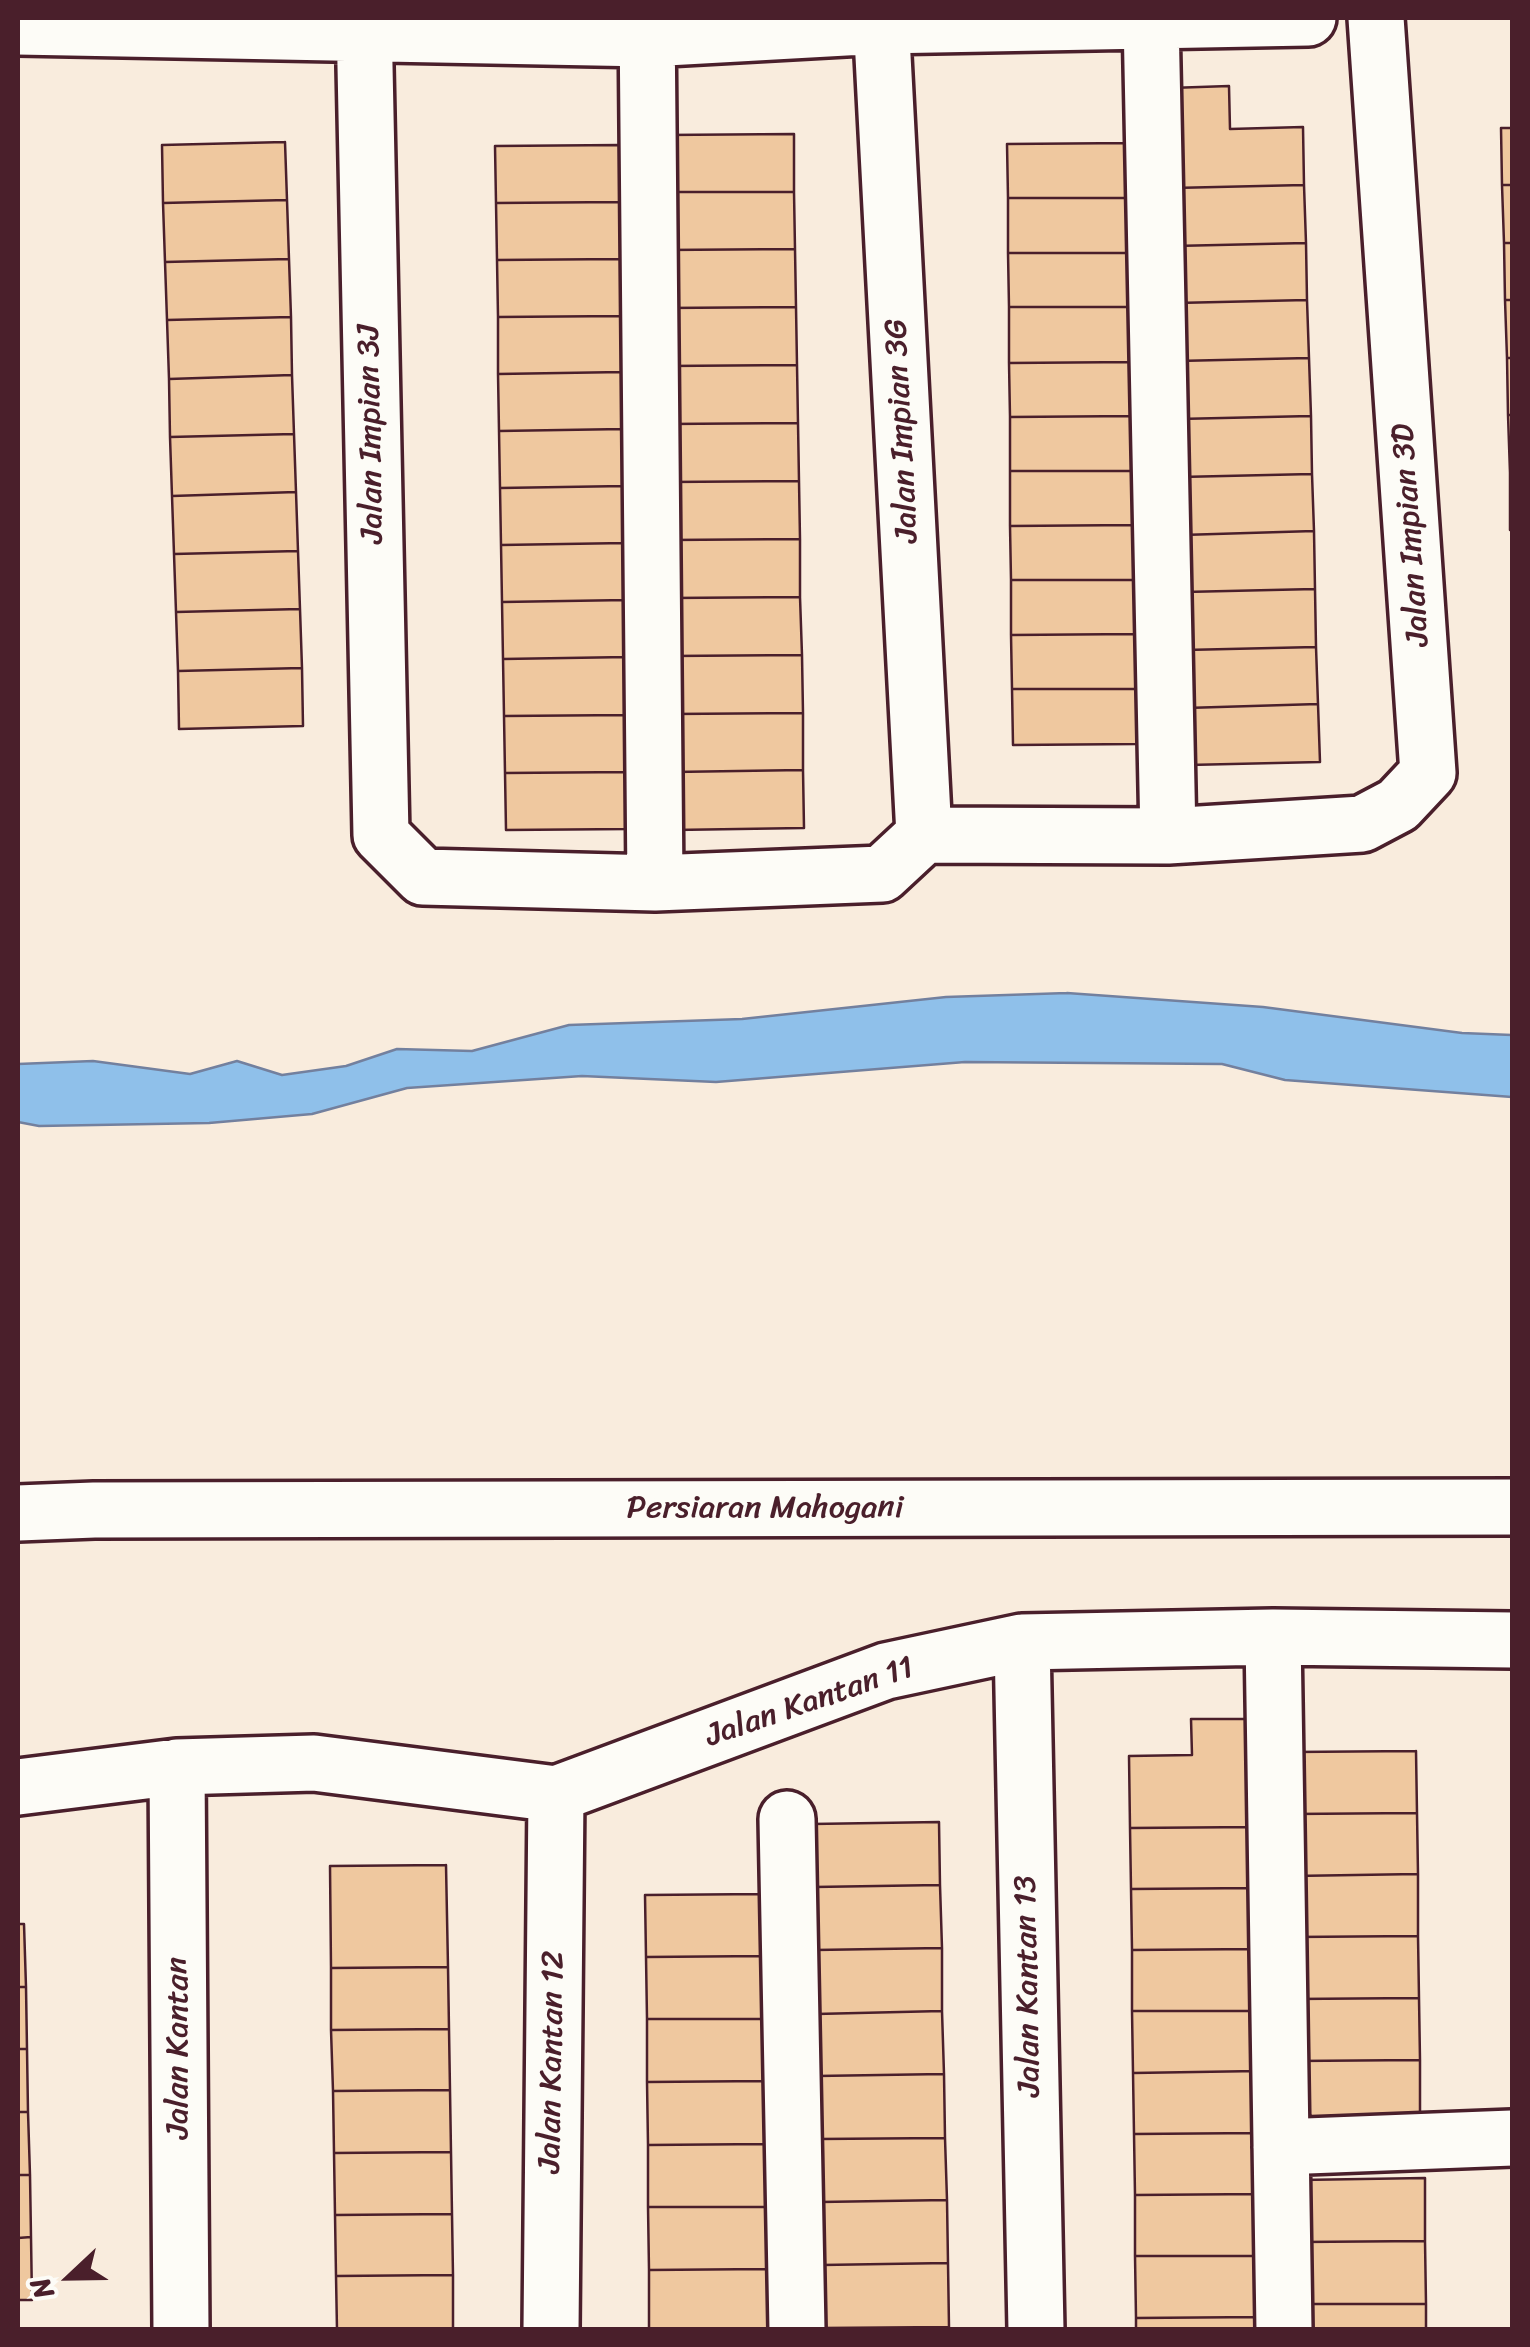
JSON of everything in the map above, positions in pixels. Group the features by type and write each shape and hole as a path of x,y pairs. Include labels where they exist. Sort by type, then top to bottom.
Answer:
{"street":[{"path":"18,26 648,28 1308,18"},
{"name":"Jalan Impian 3D","path":"1168,836 1362,824 1398,805 1428,773 1376,18"},
{"path":"648,28 655,884 882,874 924,835 1168,836 1151,20"},
{"name":"Jalan Impian 3G","path":"881,22 924,835"},
{"name":"Jalan Impian 3J","path":"364,25 380,835 422,878 655,884"},
{"name":"Persiaran Mahogani","path":"18,1513 1512,1508"},
{"path":"1273,1637 1284,2330"},
{"name":"Jalan Kantan 11","path":"18,1787 177,1767 314,1764 556,1794 886,1671 1022,1642 1273,1637 1512,1640"},
{"name":"Jalan Kantan 13","path":"1022,1642 1036,2330"},
{"name":"Jalan Kantan","path":"177,1767 181,2330"},
{"name":"Jalan Kantan 12","path":"550,2330 556,1794"},
{"path":"787,1819 797,2330"},
{"path":"1281,2147 1512,2138"}],"water":[{"path":"1067,993 1263,1007 1462,1033 1512,1035 1512,1097 1285,1080 1222,1064 965,1062 716,1082 582,1076 407,1088 312,1114 209,1123 39,1126 18,1122 18,1064 93,1061 190,1074 237,1061 282,1075 346,1066 397,1049 472,1051 569,1025 742,1019 946,997"}],"building":[{"path":"1229,86 1230,129 1303,127 1304,185 1173,188 1170,88"},
{"path":"1501,128 1512,128 1512,185 1502,185"},
{"path":"794,134 794,192 665,192 664,135"},
{"path":"285,142 287,200 163,203 162,145"},
{"path":"1132,143 1133,198 1008,198 1007,144"},
{"path":"620,145 620,202 496,203 495,146"},
{"path":"1304,185 1306,243 1174,246 1173,188"},
{"path":"1502,185 1512,185 1512,243 1504,243"},
{"path":"665,192 794,192 795,249 665,250"},
{"path":"1008,198 1133,198 1134,253 1008,253"},
{"path":"287,200 289,259 165,262 163,203"},
{"path":"620,202 621,259 497,260 496,203"},
{"path":"1306,243 1307,300 1176,303 1174,246"},
{"path":"1504,243 1512,243 1512,300 1505,300"},
{"path":"795,249 796,307 666,308 665,250"},
{"path":"1008,253 1134,253 1134,307 1009,307"},
{"path":"289,259 291,317 167,320 165,262"},
{"path":"621,259 622,316 498,317 497,260"},
{"path":"1307,300 1309,358 1177,361 1176,303"},
{"path":"1505,300 1512,300 1512,358 1507,358"},
{"path":"796,307 797,365 667,366 666,308"},
{"path":"1009,307 1134,307 1135,362 1009,363"},
{"path":"622,316 623,372 498,374 498,317"},
{"path":"291,317 292,375 169,379 167,320"},
{"path":"1309,358 1311,416 1178,419 1177,361"},
{"path":"1507,358 1512,358 1512,415 1508,415"},
{"path":"1135,362 1135,416 1010,417 1009,363"},
{"path":"797,365 798,423 668,424 667,366"},
{"path":"623,372 624,429 499,431 498,374"},
{"path":"292,375 294,434 170,437 169,379"},
{"path":"1508,415 1512,415 1512,473 1510,473"},
{"path":"1135,416 1136,471 1010,471 1010,417"},
{"path":"1311,416 1312,474 1180,477 1178,419"},
{"path":"798,423 799,481 669,482 668,424"},
{"path":"624,429 625,486 500,488 499,431"},
{"path":"294,434 296,492 172,496 170,437"},
{"path":"1010,471 1136,471 1136,525 1010,526"},
{"path":"1512,473 1512,530 1510,530"},
{"path":"1312,474 1314,531 1182,535 1180,477"},
{"path":"799,481 800,539 670,540 669,482"},
{"path":"625,486 626,543 501,545 500,488"},
{"path":"296,492 298,551 174,554 172,496"},
{"path":"1136,525 1136,580 1011,580 1010,526"},
{"path":"1314,531 1315,589 1184,592 1182,535"},
{"path":"800,539 800,597 671,598 670,540"},
{"path":"626,543 627,600 502,602 501,545"},
{"path":"298,551 300,609 176,612 174,554"},
{"path":"1011,580 1136,580 1137,634 1011,635"},
{"path":"1315,589 1316,647 1185,650 1184,592"},
{"path":"800,597 802,655 671,656 671,598"},
{"path":"627,600 628,657 503,659 502,602"},
{"path":"300,609 302,668 178,671 176,612"},
{"path":"1137,634 1137,689 1012,689 1011,635"},
{"path":"1316,647 1318,704 1186,708 1185,650"},
{"path":"802,655 803,713 672,714 671,656"},
{"path":"628,657 629,715 504,716 503,659"},
{"path":"302,668 303,726 179,729 178,671"},
{"path":"1012,689 1137,689 1138,744 1013,745"},
{"path":"1318,704 1320,762 1188,765 1186,708"},
{"path":"803,713 803,770 673,772 672,714"},
{"path":"629,715 630,772 505,773 504,716"},
{"path":"803,770 804,828 674,830 673,772"},
{"path":"630,772 630,829 506,830 505,773"},
{"path":"1191,1719 1254,1719 1255,1827 1130,1828 1129,1756 1192,1755"},
{"path":"1416,1751 1417,1813 1292,1814 1292,1752"},
{"path":"1417,1813 1418,1874 1293,1876 1292,1814"},
{"path":"939,1822 940,1885 814,1887 812,1824"},
{"path":"1255,1827 1256,1888 1131,1889 1130,1828"},
{"path":"446,1865 448,1967 331,1968 330,1866"},
{"path":"1418,1874 1418,1936 1294,1937 1293,1876"},
{"path":"940,1885 942,1948 815,1950 814,1887"},
{"path":"1256,1888 1256,1949 1132,1950 1131,1889"},
{"path":"764,1894 765,1956 646,1957 645,1895"},
{"path":"18,1924 24,1924 26,1987 18,1987"},
{"path":"1418,1936 1419,1998 1294,1999 1294,1937"},
{"path":"942,1948 942,2011 816,2014 815,1950"},
{"path":"1256,1949 1257,2011 1132,2011 1132,1950"},
{"path":"765,1956 766,2019 647,2019 646,1957"},
{"path":"448,1967 449,2029 331,2030 331,1968"},
{"path":"18,1987 26,1987 27,2049 18,2049"},
{"path":"1419,1998 1420,2060 1295,2061 1294,1999"},
{"path":"942,2011 944,2074 817,2076 816,2014"},
{"path":"1132,2011 1257,2011 1258,2071 1133,2073"},
{"path":"647,2019 766,2019 766,2081 647,2082"},
{"path":"449,2029 450,2090 333,2091 331,2030"},
{"path":"18,2049 27,2049 28,2112 18,2112"},
{"path":"1420,2060 1420,2122 1296,2123 1295,2061"},
{"path":"1258,2071 1259,2133 1134,2134 1133,2073"},
{"path":"944,2074 945,2138 819,2139 817,2076"},
{"path":"766,2081 767,2144 648,2145 647,2082"},
{"path":"450,2090 451,2152 334,2153 333,2091"},
{"path":"18,2112 28,2112 30,2175 18,2175"},
{"path":"1259,2133 1260,2194 1135,2195 1134,2134"},
{"path":"945,2138 947,2200 820,2202 819,2139"},
{"path":"767,2144 767,2207 648,2207 648,2145"},
{"path":"451,2152 452,2214 335,2215 334,2153"},
{"path":"18,2175 30,2175 31,2237 18,2238"},
{"path":"1425,2178 1425,2241 1301,2242 1300,2180"},
{"path":"1260,2194 1260,2256 1135,2256 1135,2195"},
{"path":"947,2200 948,2263 822,2265 820,2202"},
{"path":"648,2207 767,2207 767,2269 649,2270"},
{"path":"452,2214 453,2275 336,2276 335,2215"},
{"path":"31,2237 32,2300 18,2300 18,2238"},
{"path":"1425,2241 1426,2304 1301,2304 1301,2242"},
{"path":"1135,2256 1260,2256 1261,2317 1136,2318"},
{"path":"948,2263 949,2327 822,2328 822,2265"},
{"path":"767,2269 768,2330 649,2330 649,2270"},
{"path":"453,2275 453,2330 337,2330 336,2276"},
{"path":"1301,2304 1426,2304 1426,2330 1301,2330"},
{"path":"1261,2317 1261,2330 1136,2330 1136,2318"},
{"path":"949,2327 949,2330 822,2328"}]}
